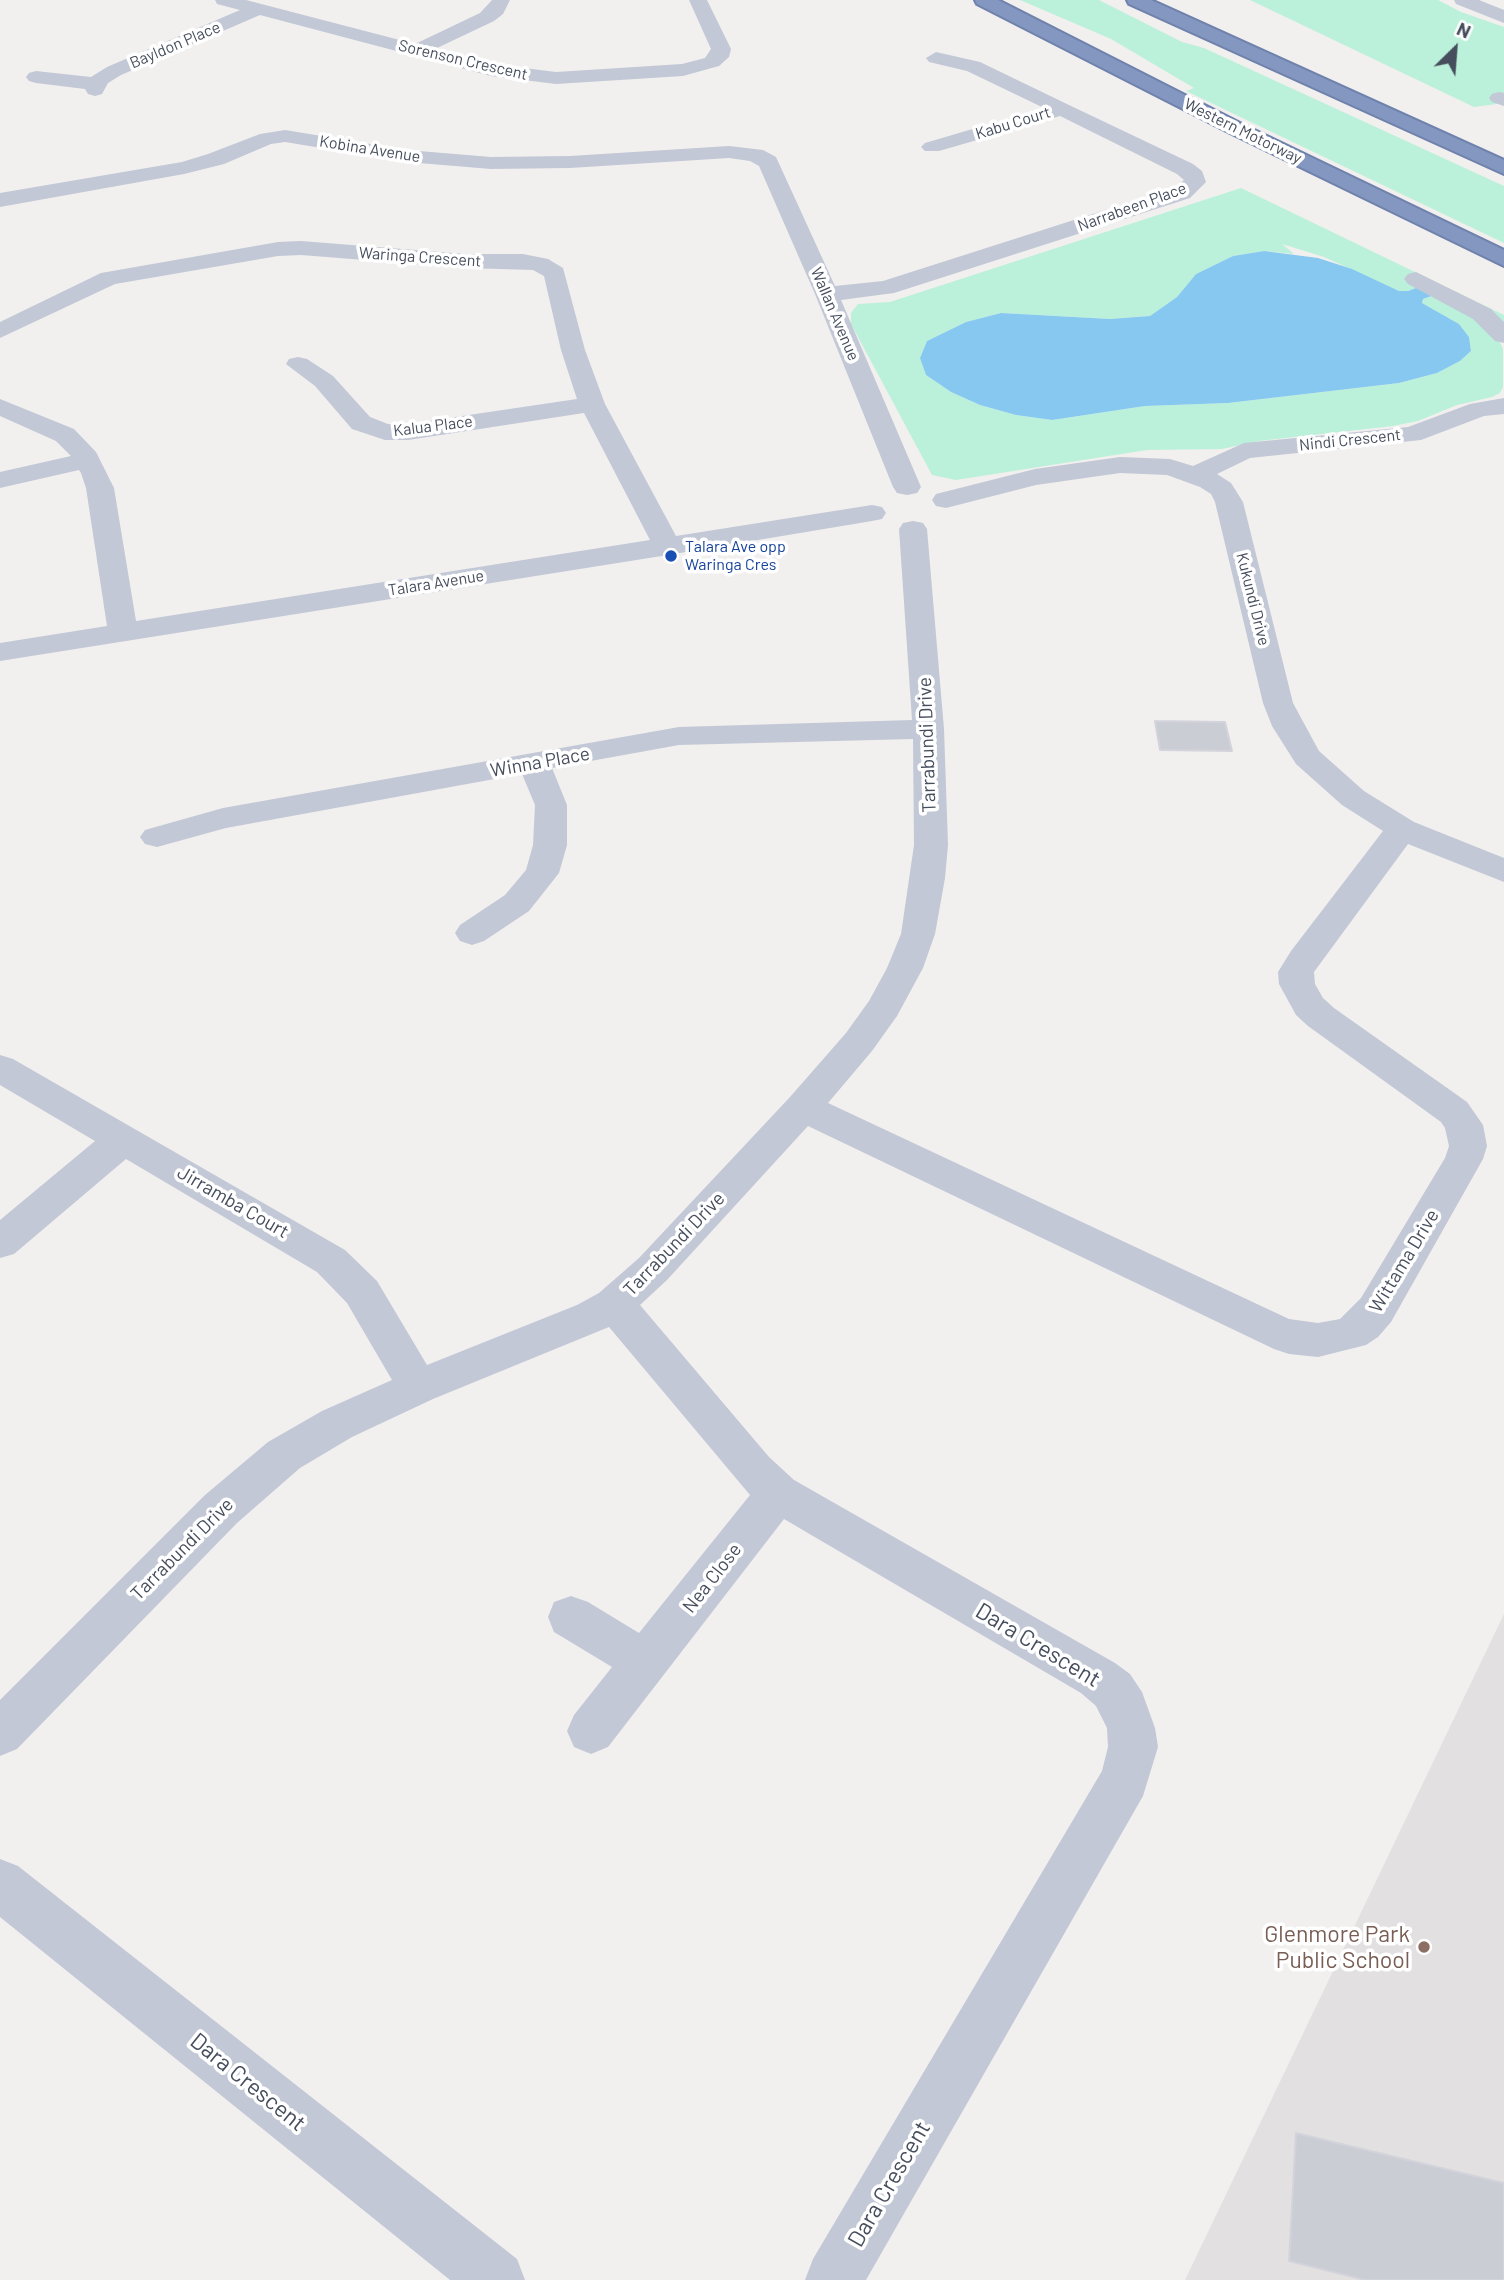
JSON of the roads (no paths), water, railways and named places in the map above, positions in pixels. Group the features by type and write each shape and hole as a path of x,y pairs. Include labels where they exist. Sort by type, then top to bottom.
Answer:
{"highway":[{"name":"Western Motorway","path":"984,0 1235,128 1504,259"},
{"path":"1136,0 1504,168"}],"street":[{"name":"Sorenson Crescent","path":"224,0 491,70 540,77 572,78 683,70 707,65 719,57 721,49 698,0"},
{"path":"418,50 487,18 496,10 500,0"},
{"path":"1463,0 1504,17"},
{"name":"Bayldon Place","path":"36,77 95,87 114,71 258,9"},
{"name":"Narrabeen Place","path":"827,294 887,288 1182,193 1194,185 1194,176 1185,169 1062,108 973,66 936,58"},
{"name":"Kabu Court","path":"932,147 1062,108"},
{"name":"Kabu Court","path":"939,126 964,138"},
{"name":"Kobina Avenue","path":"0,200 184,168 216,159 267,138 285,136 407,156 491,163 748,153"},
{"name":"Wallan Avenue","path":"748,153 768,162 827,294 907,487"},
{"name":"Waringa Crescent","path":"0,331 108,278 278,249 310,248 466,261 523,261 540,264 555,273 573,350 592,404 668,547"},
{"path":"1416,279 1482,314 1504,336"},
{"name":"Kalua Place","path":"298,364 324,381 361,423 385,432 408,432 592,404"},
{"name":"Nindi Crescent","path":"1197,474 1244,451 1412,434 1479,409 1504,406"},
{"path":"0,407 65,435 87,460 100,488 123,632"},
{"path":"0,480 87,460"},
{"name":"Kukundi Drive","path":"946,500 1035,477 1120,465 1154,465 1197,474 1220,489 1229,502 1278,703 1287,726 1307,757 1337,786 1402,829 1504,871"},
{"path":"907,487 930,490 946,500 949,513 945,519 913,529 888,524 872,513 871,501 876,495 907,487"},
{"name":"Talara Avenue","path":"0,652 872,513"},
{"name":"Tarrabundi Drive","path":"0,1733 221,1509 260,1473 337,1424 418,1387 592,1317 614,1304 653,1269 803,1107 859,1042 884,1007 900,978 918,934 927,887 931,845 928,729 913,529"},
{"name":"Winna Place","path":"157,837 223,818 700,734 928,729"},
{"path":"472,933 517,903 542,873 550,845 551,805 534,763"},
{"name":"Wittama Drive","path":"803,1107 1289,1337 1318,1340 1351,1333 1377,1310 1464,1159 1468,1146 1464,1125 1454,1112 1308,1006 1297,984 1296,972 1303,959 1402,829"},
{"name":"Jirramba Court","path":"0,1068 331,1261 362,1292 418,1387"},
{"path":"0,1243 124,1139"},
{"name":"Dara Crescent","path":"614,1304 753,1470 778,1493 1098,1678 1113,1690 1125,1708 1131,1728 1133,1747 1125,1779 834,2280"},
{"name":"Nea Close","path":"592,1731 778,1493"},
{"path":"571,1617 645,1662"},
{"name":"Dara Crescent","path":"0,1884 496,2280"}],"water":[{"path":"1264,251 1318,258 1352,269 1399,291 1421,286 1437,294 1423,299 1422,303 1459,324 1469,337 1471,351 1460,361 1437,373 1399,383 1228,403 1145,406 1052,420 1016,415 980,405 951,392 926,375 920,358 927,341 966,322 1001,313 1110,319 1150,316 1177,297 1196,274 1233,256"}],"place":[{"name":"Talara Ave opp Waringa Cres","path":"671,556"},
{"name":"Glenmore Park Public School","path":"1424,1947"}]}
